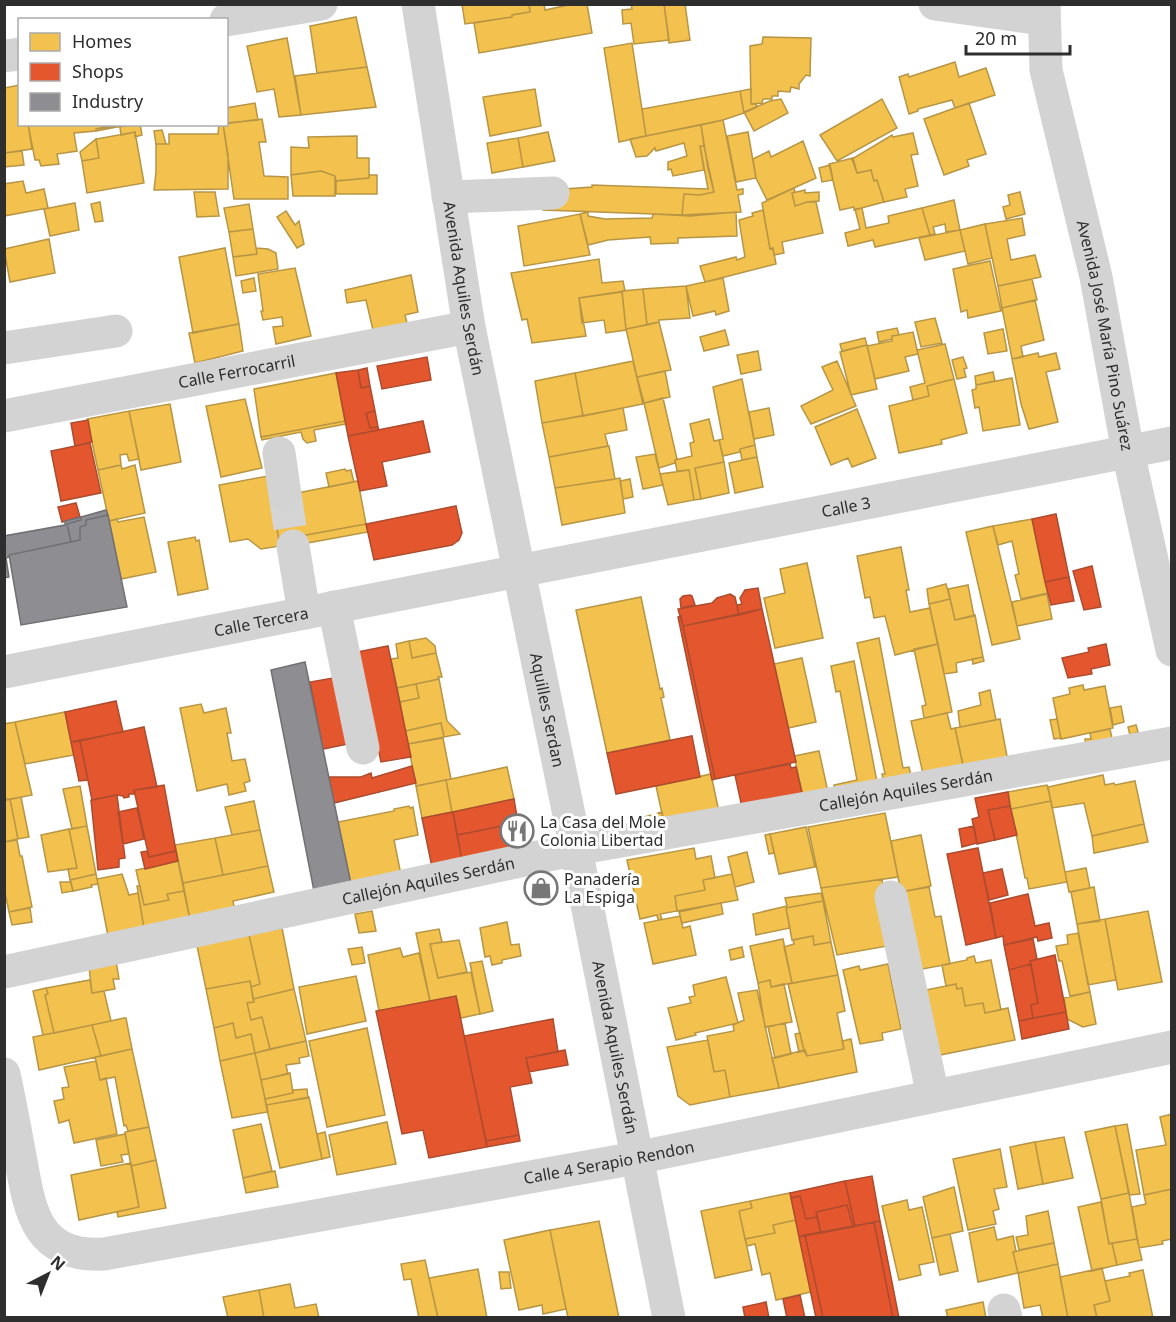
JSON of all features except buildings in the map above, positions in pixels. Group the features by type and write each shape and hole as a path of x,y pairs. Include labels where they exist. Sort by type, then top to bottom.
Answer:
{"street":[{"path":"228,20 321,4"},
{"name":"Avenida Aquiles Serdán","path":"418,4 469,327 519,571"},
{"path":"935,4 1043,12"},
{"name":"Avenida José María Pino Suárez","path":"1043,12 1046,70 1096,277 1128,452 1172,650"},
{"path":"448,197 553,193"},
{"name":"Calle Ferrocarril","path":"4,416 469,327"},
{"path":"4,348 116,331"},
{"name":"Calle 3","path":"519,571 1172,443"},
{"path":"279,453 285,495"},
{"path":"293,546 319,610 363,748"},
{"name":"Calle Tercera","path":"4,672 519,571"},
{"name":"Aquilles Serdan","path":"519,571 576,849"},
{"name":"Callejón Aquiles Serdán","path":"4,972 576,849 1172,743"},
{"name":"Avenida Aquiles Serdán","path":"576,849 669,1317"},
{"path":"891,897 933,1096"},
{"name":"Calle 4 Serapio Rendon","path":"4,1074 28,1198 36,1221 47,1237 65,1249 84,1255 104,1254 636,1158 1172,1047"}],"tunnel":[{"path":"285,495 293,546"}],"place":[{"name":"La Casa del Mole Colonia Libertad","path":"517,831"},
{"name":"Panadería La Espiga","path":"541,888"}]}
